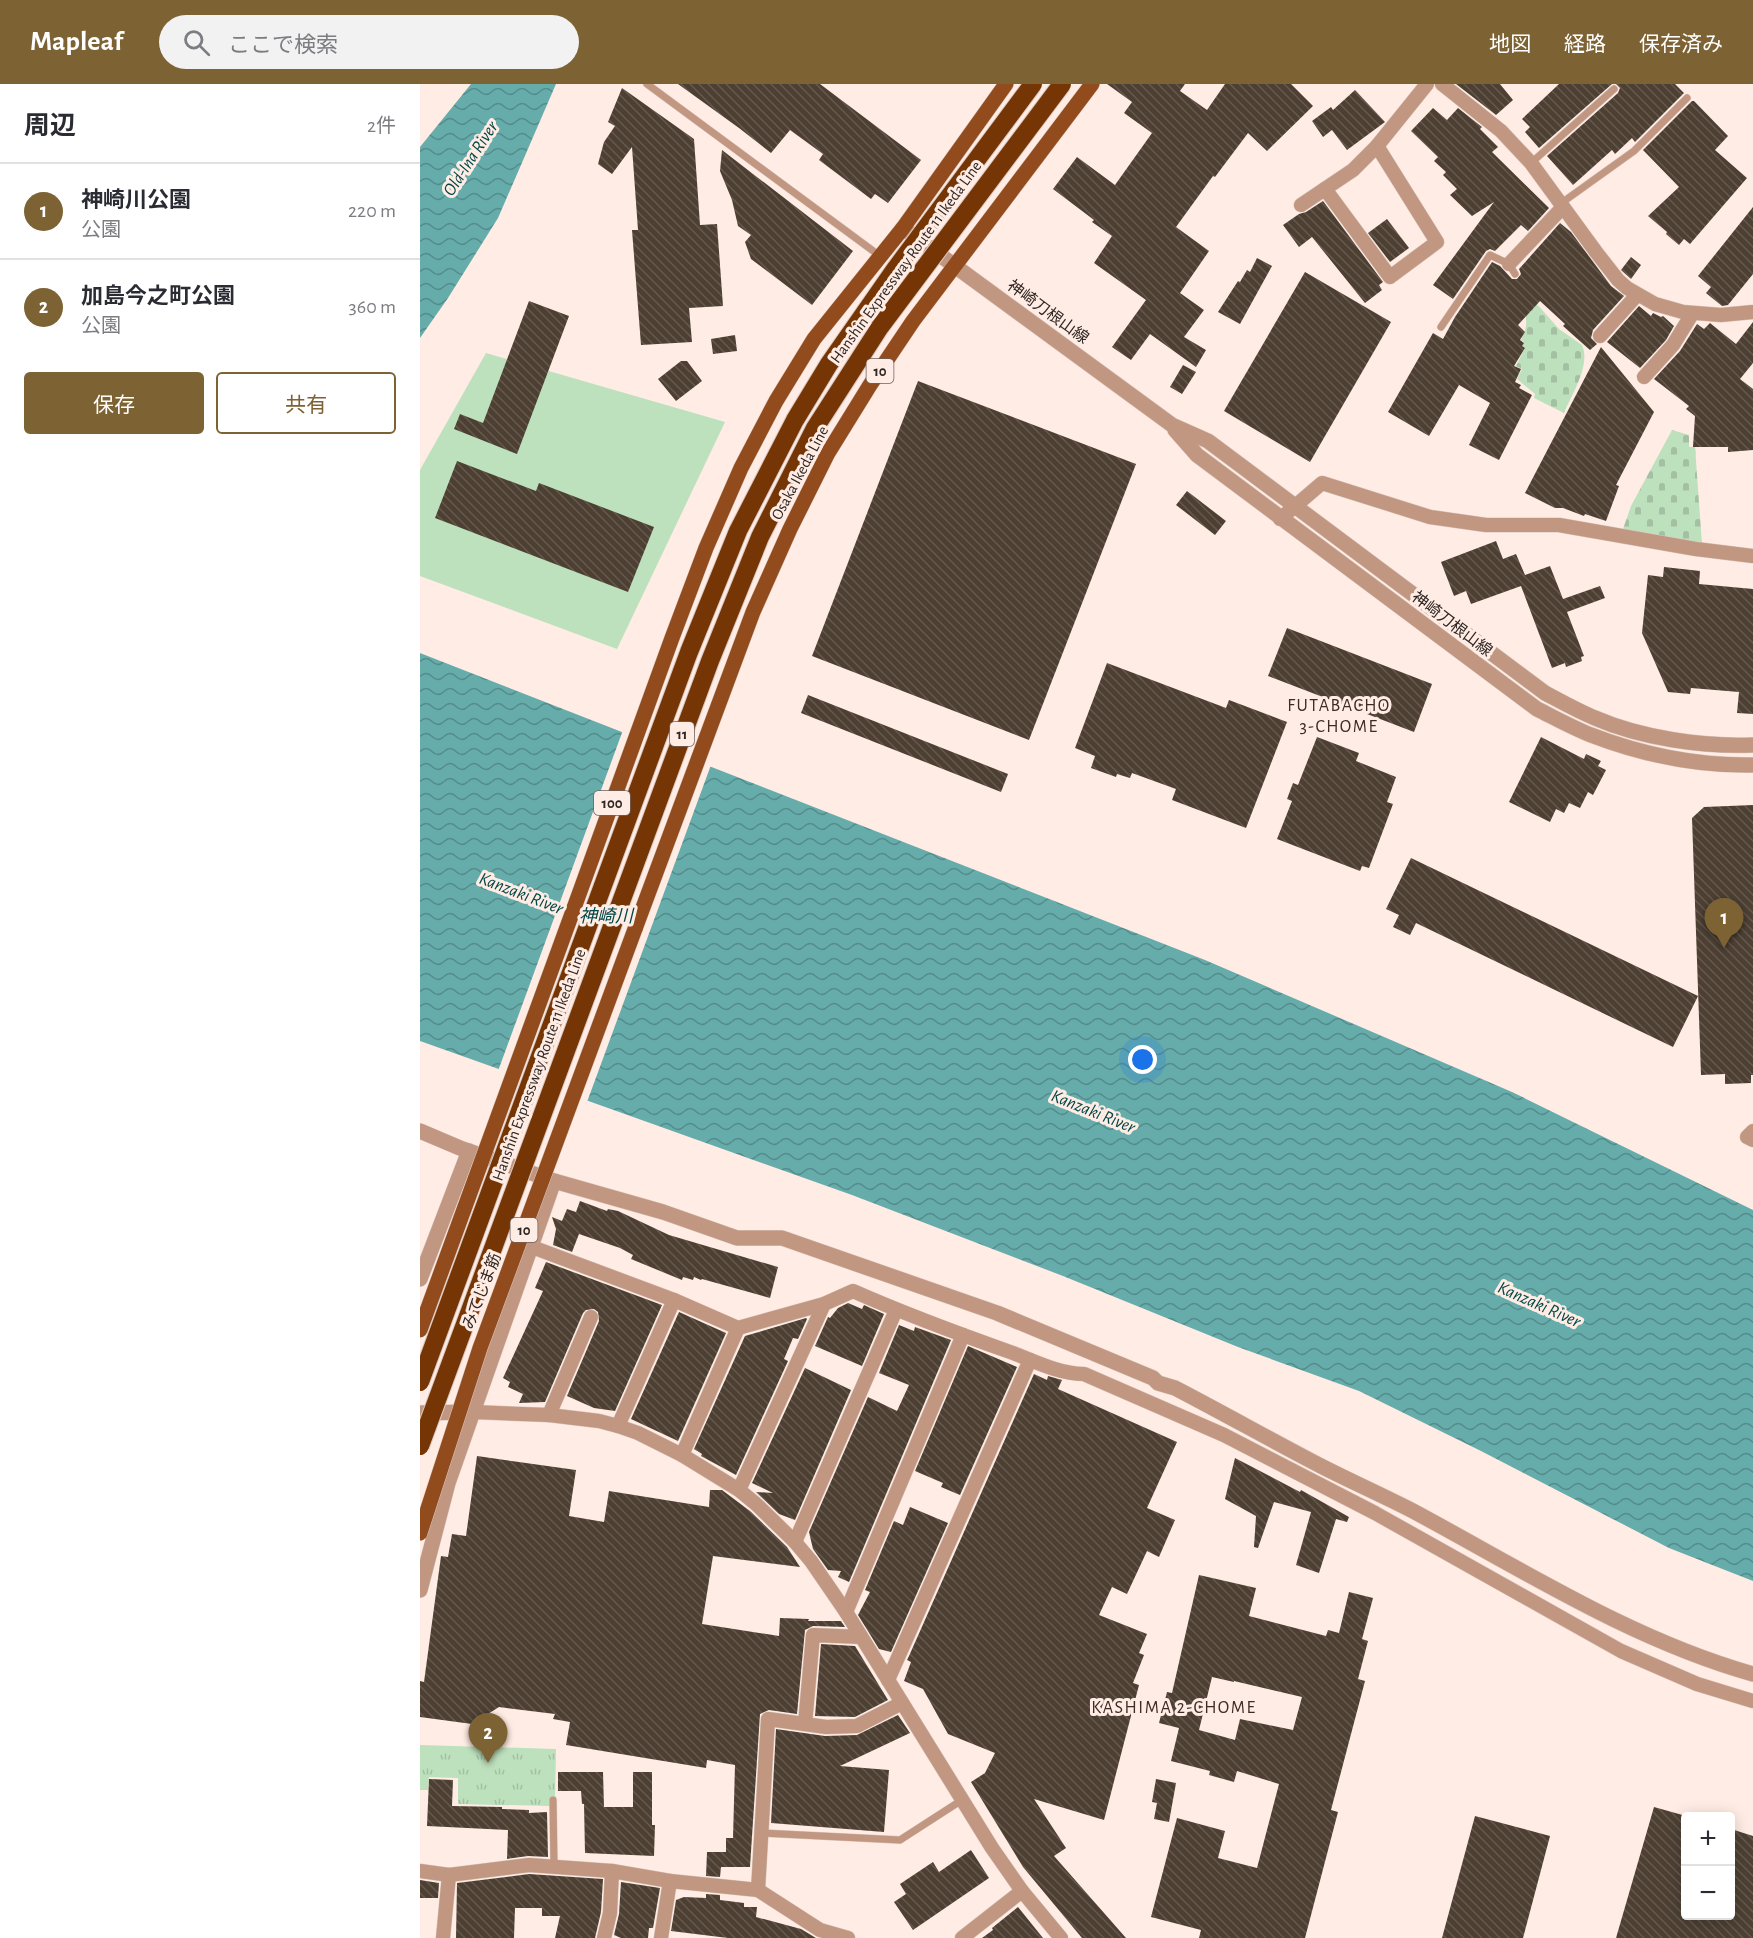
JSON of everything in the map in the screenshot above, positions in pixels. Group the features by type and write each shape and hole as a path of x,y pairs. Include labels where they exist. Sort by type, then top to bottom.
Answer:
{"highway":[{"name":"Hanshin Expressway Route 11 Ikeda Line","path":"420,1382 685,663 738,531 795,420 829,364 889,277 1034,84"},
{"name":"Hanshin Expressway Route 11 Ikeda Line","path":"420,1446 701,683 733,599 760,537 815,428 873,337 1062,84"}],"main road":[{"path":"880,255 903,228 1006,84"},
{"name":"Osaka Ikeda Line","path":"635,929 753,612 790,529 828,453 913,321 1092,84"},
{"name":"100","path":"420,1330 706,548 741,468 776,401 814,339 880,255"},
{"name":"みてじま筋","path":"420,1533 480,1348 635,929"}],"street":[{"path":"1301,205 1353,170 1377,146 1427,84"},
{"path":"1442,84 1501,131 1531,163 1617,280 1637,295 1664,307 1692,314 1721,315 1753,312"},
{"path":"1325,189 1390,277 1437,242 1377,146"},
{"path":"1512,269 1561,205"},
{"name":"神崎刀根山線","path":"903,228 1172,425 1208,441 1545,693 1596,719 1661,738 1726,746 1753,745"},
{"path":"1600,336 1637,295"},
{"path":"1644,377 1673,345 1692,314"},
{"name":"神崎刀根山線","path":"1172,425 1197,455 1537,709 1590,735 1661,758 1726,765 1753,765"},
{"path":"1280,519 1322,483 1430,517 1486,525 1559,525 1696,549 1753,556"},
{"path":"420,1131 554,1181 663,1212 737,1238 782,1238 997,1313 1080,1346 1153,1378 1158,1383 1174,1388 1319,1465 1412,1511 1516,1569 1656,1639 1722,1666 1753,1674"},
{"path":"420,1279 469,1151"},
{"path":"420,1590 448,1483 554,1181"},
{"path":"532,1247 674,1300 738,1328 824,1304 853,1291 963,1335 1072,1374 1084,1374 1224,1436 1375,1513 1622,1651 1688,1681 1753,1701"},
{"path":"618,1426 674,1300"},
{"path":"740,1490 824,1304"},
{"path":"795,1542 896,1310"},
{"path":"549,1415 591,1317"},
{"path":"682,1455 738,1328"},
{"path":"846,1612 963,1335"},
{"path":"888,1680 1030,1359"},
{"path":"420,1413 473,1412 549,1415 598,1421 638,1433 682,1455 740,1490 795,1542 846,1612 962,1800 1022,1891 1060,1938"},
{"path":"805,1724 813,1635 861,1637"},
{"path":"758,1890 768,1719 826,1727 857,1726 902,1703"},
{"path":"420,1871 449,1875 529,1865 612,1871 670,1881 758,1890 819,1934 848,1938"},
{"path":"604,1938 610,1913 612,1871"},
{"path":"443,1938 449,1875"},
{"path":"661,1938 670,1881"},
{"path":"962,1938 1022,1891"}],"lane":[{"path":"647,84 880,255"},
{"path":"1531,163 1614,89"},
{"path":"1561,205 1634,151 1687,98"},
{"path":"1441,327 1490,255 1512,269"},
{"path":"553,1800 554,1867"},
{"path":"762,1833 900,1840 962,1800"}],"green space":[{"path":"1536,303 1559,329 1582,345 1584,361 1582,370 1564,413 1534,398 1535,394 1517,379 1522,369 1516,366 1525,348 1521,340 1526,324 1523,307"},
{"path":"486,353 725,422 617,649 420,576 420,470"},
{"path":"1672,430 1689,435 1689,447 1695,447 1702,544 1623,529 1631,506"},
{"path":"420,1745 556,1749 555,1797 550,1797 550,1806 458,1804 458,1778 429,1777 428,1790 420,1790"}],"water":[{"name":"Old-Ina River","path":"471,84 556,84 498,218 420,338 420,147"},
{"name":"神崎川","path":"420,653 1205,960 1512,1092 1753,1210 1753,1581 1669,1548 1359,1391 1238,1347 1063,1276 852,1195 420,1041"}],"pier":[{"path":"623,730 711,765 587,1102 498,1071"}],"building":[{"path":"678,84 820,84 921,160 888,203 875,194 871,199 819,160 823,154 790,130 771,153"},
{"path":"1107,84 1185,84 1180,91 1207,110 1225,84 1291,84 1313,106 1267,151 1248,133 1176,227 1209,251 1180,293 1204,310 1184,337 1206,350 1196,367 1150,334 1131,360 1112,347 1146,300 1094,263 1112,236 1053,189 1077,157 1115,185 1152,133 1124,113 1132,102"},
{"path":"1456,84 1500,84 1513,100 1496,115"},
{"path":"1559,84 1612,84 1539,148 1525,132 1530,127 1522,119"},
{"path":"1616,84 1675,84 1684,93 1635,142 1632,138 1615,154 1612,150 1573,185 1547,156 1618,93 1620,88"},
{"path":"622,88 694,139 700,225 717,224 723,306 689,308 692,342 641,345 632,230 638,230 632,147 612,174 598,164 604,142 615,126 608,122"},
{"path":"1355,90 1385,122 1347,150 1332,130 1323,137 1312,121 1331,107 1333,110"},
{"path":"1692,101 1728,136 1715,150 1747,178 1690,244 1684,239 1679,245 1648,216 1679,187 1643,150"},
{"path":"1433,108 1447,120 1458,108 1482,127 1480,129 1498,147 1492,152 1549,208 1528,231 1521,225 1495,251 1490,249 1486,251 1453,299 1433,285 1494,202 1472,216 1450,195 1457,189 1443,175 1446,172 1434,161 1438,157 1411,131"},
{"path":"722,150 853,251 812,305 751,259 745,242 751,235 738,226 732,200 720,171"},
{"path":"1323,201 1383,282 1379,285 1382,290 1365,303 1312,237 1299,247 1283,225"},
{"path":"1753,207 1753,274 1728,305 1722,306 1706,293 1711,287 1698,276"},
{"path":"1387,219 1409,248 1390,262 1368,233"},
{"path":"1560,223 1571,232 1611,286 1624,296 1593,330 1591,338 1597,344 1590,350 1540,301 1518,325 1525,332 1520,340 1524,343 1522,346 1525,348 1514,366 1521,369 1515,382 1521,385 1519,388 1532,395 1499,460 1469,445 1490,403 1459,385 1429,436 1388,412 1433,333 1443,339 1492,262 1500,266 1512,279 1517,279 1521,274 1519,269"},
{"path":"1631,257 1641,265 1631,279 1621,270"},
{"path":"1257,258 1272,266 1240,324 1218,312 1238,281 1240,282 1247,270 1250,272"},
{"path":"1305,272 1391,322 1310,462 1224,411"},
{"path":"529,301 569,316 517,454 454,429 460,414 483,423"},
{"path":"1639,306 1651,316 1653,313 1663,316 1674,326 1666,340 1640,368 1607,342"},
{"path":"1753,322 1753,363 1740,379 1753,389 1753,450 1728,452 1728,447 1693,447 1695,416 1686,409 1689,406 1654,379 1680,351 1697,324 1704,329 1710,323 1736,344"},
{"path":"735,335 737,351 713,354 711,339"},
{"path":"1601,347 1654,412 1616,485 1619,486 1606,521 1563,508 1555,508 1525,493"},
{"path":"681,361 687,361 702,381 676,401 658,379"},
{"path":"1183,365 1196,372 1182,394 1170,387"},
{"path":"918,381 1136,464 1029,740 812,656"},
{"path":"457,461 536,491 539,483 654,527 628,592 435,518"},
{"path":"1187,491 1226,521 1215,535 1176,505"},
{"path":"1496,541 1503,559 1516,554 1525,575 1550,566 1563,599 1600,586 1605,598 1567,612 1584,656 1581,657 1582,661 1566,667 1565,663 1552,668 1521,586 1471,604 1466,591 1454,596 1441,562"},
{"path":"1664,567 1700,571 1699,584 1753,589 1753,714 1737,713 1739,692 1691,688 1690,694 1668,692 1642,633 1648,575 1663,577"},
{"path":"1287,628 1432,684 1414,732 1268,676"},
{"path":"1107,663 1226,708 1229,700 1287,722 1246,828 1172,800 1176,789 1132,773 1130,778 1117,774 1116,777 1091,768 1095,756 1075,748"},
{"path":"808,695 1008,774 1001,792 801,713"},
{"path":"1317,737 1359,753 1356,761 1396,777 1387,802 1393,804 1369,868 1362,866 1360,871 1277,839 1292,801 1287,799 1293,783 1298,785"},
{"path":"1541,737 1584,759 1586,754 1601,761 1598,766 1606,770 1593,795 1588,792 1580,808 1569,803 1564,813 1556,809 1550,822 1509,802"},
{"path":"1753,805 1753,1075 1751,1075 1751,1083 1725,1084 1725,1074 1701,1075 1692,818 1704,807"},
{"path":"1411,858 1698,996 1673,1047 1416,923 1410,935 1393,927 1399,915 1386,909"},
{"path":"580,1201 607,1211 608,1209 618,1211 669,1235 778,1267 770,1298 694,1277 693,1280 683,1277 682,1280 631,1259 633,1255 620,1248 579,1234 572,1252 553,1245 556,1229 552,1217 562,1221 567,1209 576,1212"},
{"path":"546,1262 662,1305 615,1411 594,1408 567,1396 599,1321 598,1312 594,1309 583,1313 545,1402 519,1403 523,1394 508,1387 510,1382 503,1378 543,1291 535,1288"},
{"path":"848,1303 862,1309 864,1305 884,1314 862,1366 815,1346 828,1317 830,1318 838,1308"},
{"path":"679,1312 726,1333 678,1441 631,1419"},
{"path":"806,1318 798,1339 793,1338 784,1359 788,1361 736,1475 701,1456 702,1454 694,1449 745,1336"},
{"path":"899,1325 914,1331 915,1327 951,1340 849,1582 838,1577 841,1571 828,1570 813,1549 809,1532 868,1397 897,1411 909,1385 879,1373"},
{"path":"968,1346 1017,1367 960,1495 941,1487 943,1483 915,1471"},
{"path":"805,1368 851,1390 795,1520 779,1514 756,1492 773,1493 752,1483"},
{"path":"1034,1374 1047,1380 1048,1376 1062,1380 1058,1389 1177,1442 1147,1508 1175,1520 1159,1557 1147,1551 1127,1594 1112,1587 1099,1615 1147,1634 1139,1653 1144,1655 1133,1683 1139,1685 1104,1820 1034,1799 1066,1848 1054,1856 1126,1938 1082,1938 1023,1867 971,1782 985,1773 995,1753 948,1734 923,1689 904,1681 911,1662 907,1660"},
{"path":"477,1456 576,1470 569,1516 604,1522 609,1491 709,1507 710,1490 722,1490 750,1511 787,1547 800,1567 713,1556 702,1624 779,1636 780,1618 841,1621 845,1627 813,1626 805,1630 797,1714 769,1710 760,1714 750,1867 721,1867 720,1877 706,1876 707,1852 726,1852 726,1838 733,1838 735,1765 707,1760 706,1768 566,1745 570,1722 553,1719 555,1714 499,1707 472,1724 420,1717 420,1681 424,1682 441,1556 448,1557 452,1534 466,1536"},
{"path":"1235,1458 1300,1492 1301,1490 1349,1517 1347,1522 1336,1519 1319,1573 1296,1565 1311,1512 1274,1502 1258,1548 1254,1547 1256,1516 1225,1499"},
{"path":"910,1507 948,1523 891,1652 879,1649 858,1615 870,1592 865,1590 894,1521 903,1525"},
{"path":"1199,1575 1256,1588 1249,1616 1326,1636 1328,1630 1339,1633 1349,1592 1373,1598 1362,1639 1368,1641 1358,1679 1365,1681 1331,1810 1338,1812 1305,1938 1199,1938 1201,1930 1151,1917 1177,1818 1225,1831 1218,1858 1257,1868 1279,1784 1237,1771 1234,1782 1209,1775 1210,1771 1171,1761 1179,1728 1159,1723 1167,1692 1172,1693","holes":["1212,1677 1302,1697 1293,1730 1240,1719 1235,1740 1199,1730"]},
{"path":"821,1644 855,1646 888,1700 855,1717 815,1716"},
{"path":"898,1715 910,1733 840,1766 889,1770 884,1832 771,1823 776,1729 825,1736 857,1735"},
{"path":"558,1772 603,1772 604,1807 633,1807 633,1772 652,1772 654,1856 585,1853 584,1804 582,1804 581,1791 558,1791"},
{"path":"429,1779 453,1780 452,1806 502,1807 502,1809 529,1810 529,1813 547,1812 548,1857 528,1856 507,1859 508,1830 427,1826"},
{"path":"1156,1779 1176,1783 1169,1822 1154,1819 1157,1803 1152,1802"},
{"path":"1654,1807 1681,1815 1681,1920 1735,1920 1735,1830 1753,1836 1753,1938 1616,1938"},
{"path":"1475,1816 1550,1836 1523,1938 1442,1938"},
{"path":"971,1850 989,1878 913,1930 894,1902 906,1894 900,1884 933,1862 939,1872"},
{"path":"529,1874 603,1879 601,1912 595,1938 555,1938 560,1916 542,1916 542,1908 515,1908 514,1938 456,1938 457,1883"},
{"path":"420,1880 439,1883 438,1898 420,1898"},
{"path":"621,1882 660,1888 653,1928 649,1928 648,1938 621,1938 614,1935 619,1914"},
{"path":"706,1894 720,1895 720,1900 744,1903 744,1907 757,1907 756,1917 801,1929 816,1938 728,1938 671,1931 676,1900 684,1897 706,1898"},
{"path":"1018,1907 1043,1938 982,1938 993,1930 992,1928"}],"place":[{"name":"神崎川公園","path":"1724,948"},
{"name":"加島今之町公園","path":"488,1763"}],"district":[{"name":"FUTABACHO 3-CHOME","path":"1339,716"},
{"name":"KASHIMA 2-CHOME","path":"1174,1708"}],"water label":[{"name":"Kanzaki River","path":"521,894"},
{"name":"Kanzaki River","path":"1093,1112"},
{"name":"Kanzaki River","path":"1539,1305"}]}
